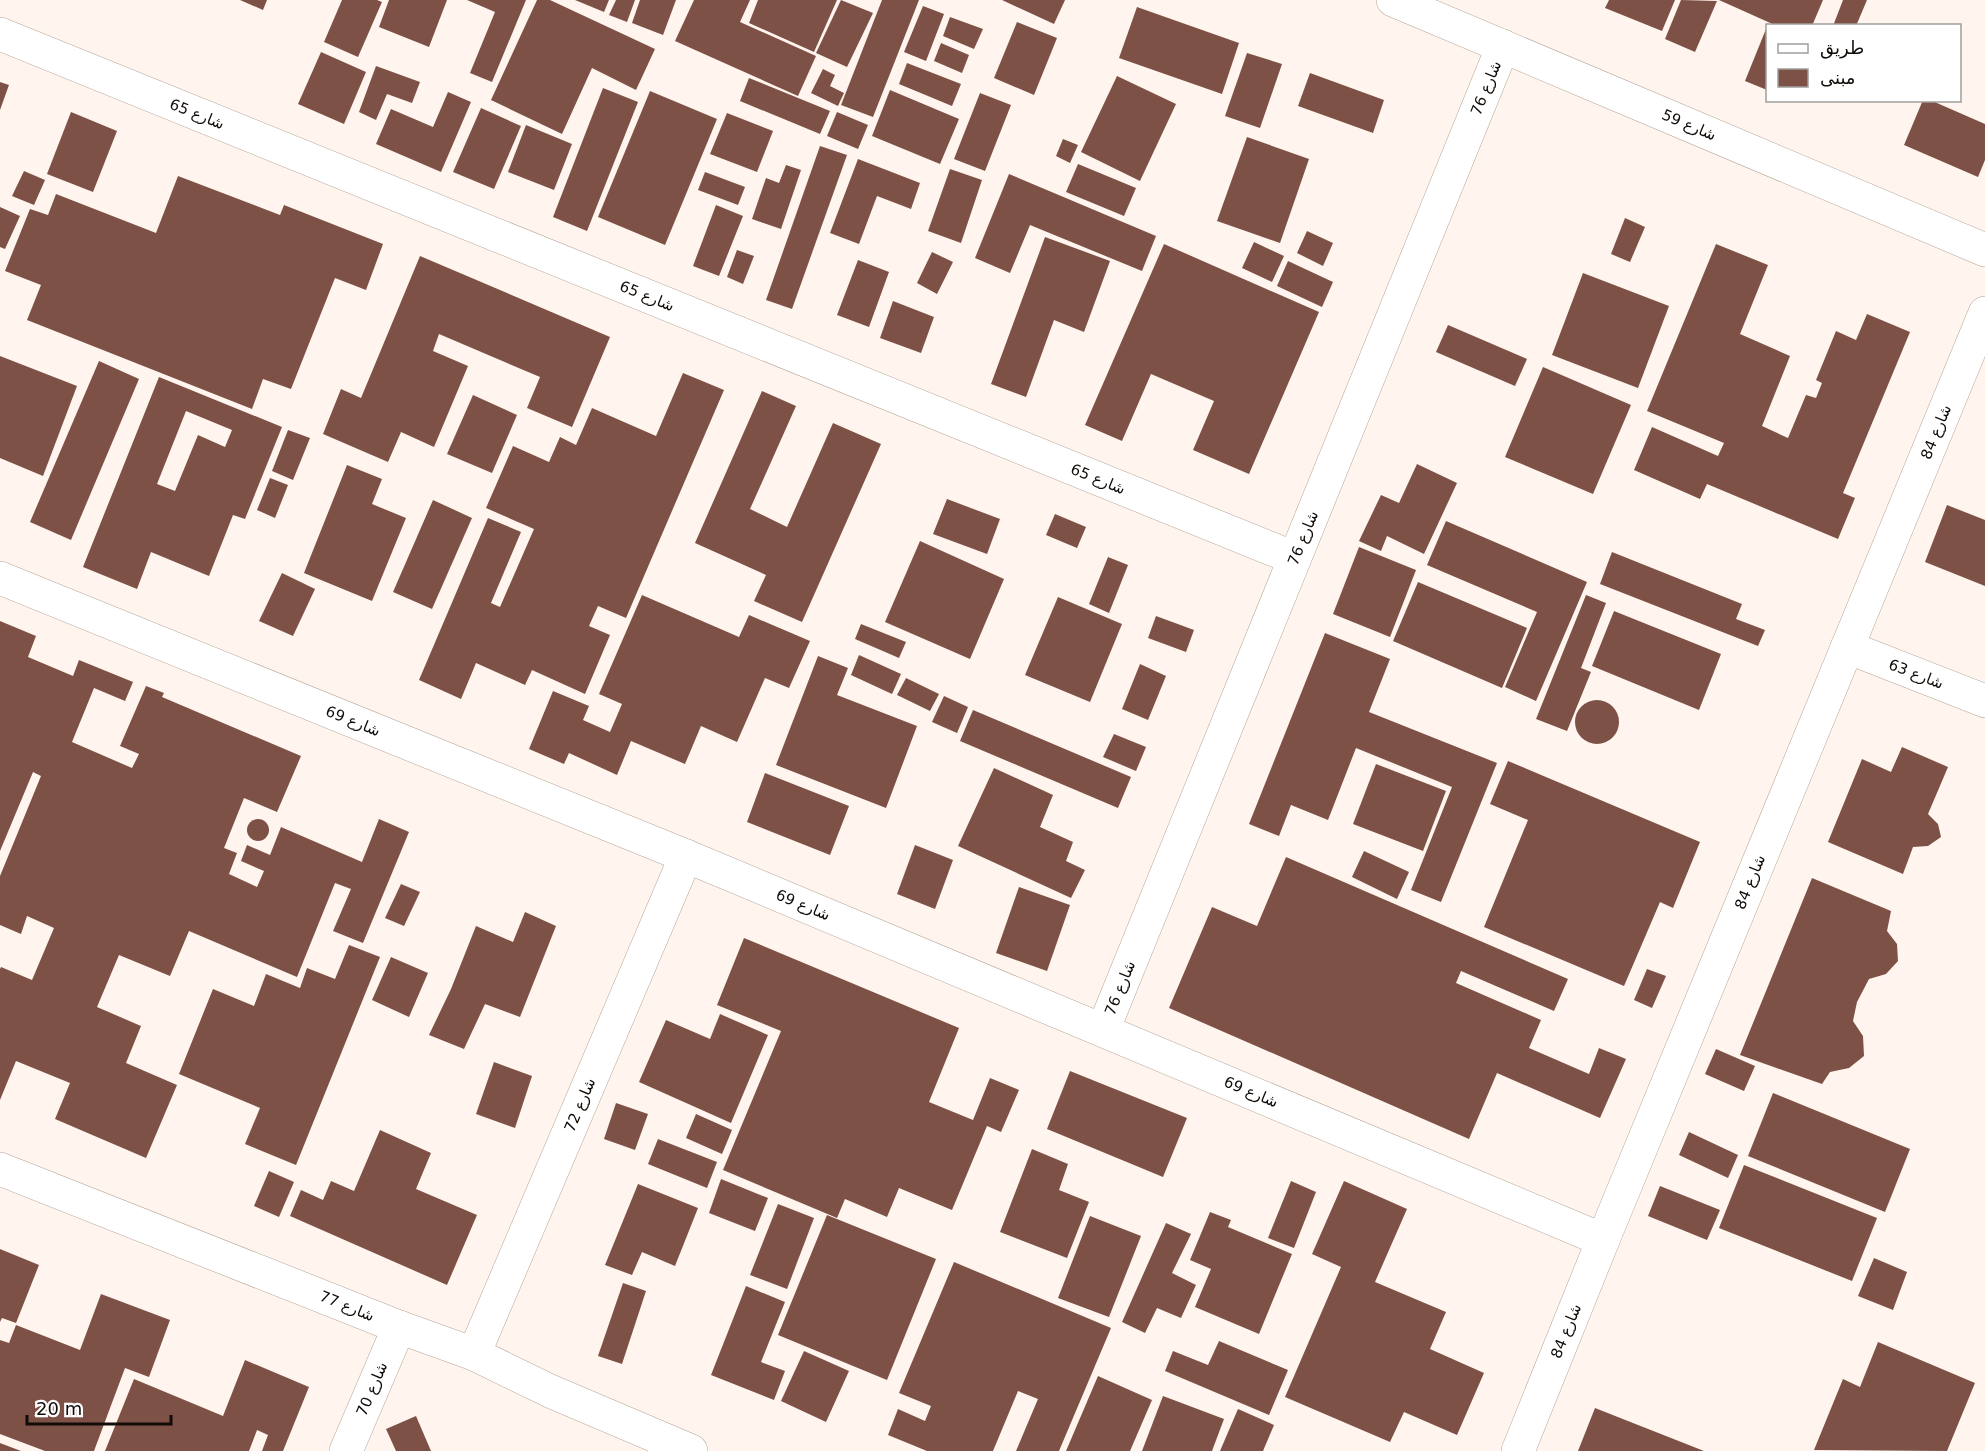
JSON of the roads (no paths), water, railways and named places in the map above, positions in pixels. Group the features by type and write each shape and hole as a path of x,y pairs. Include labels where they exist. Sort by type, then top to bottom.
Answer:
{"street":[{"name":"شارع 59","path":"1393,0 1985,250"},
{"name":"شارع 65","path":"0,34 1294,558"},
{"name":"شارع 76","path":"1103,1030 1503,46"},
{"name":"شارع 84","path":"1518,1451 1985,313"},
{"name":"شارع 69","path":"0,578 686,856 1603,1240"},
{"name":"شارع 63","path":"1847,647 1985,701"},
{"name":"شارع 72","path":"474,1354 686,856"},
{"name":"شارع 77","path":"0,1169 399,1327 474,1354 550,1391 691,1451"},
{"name":"شارع 70","path":"346,1451 399,1327"}]}
